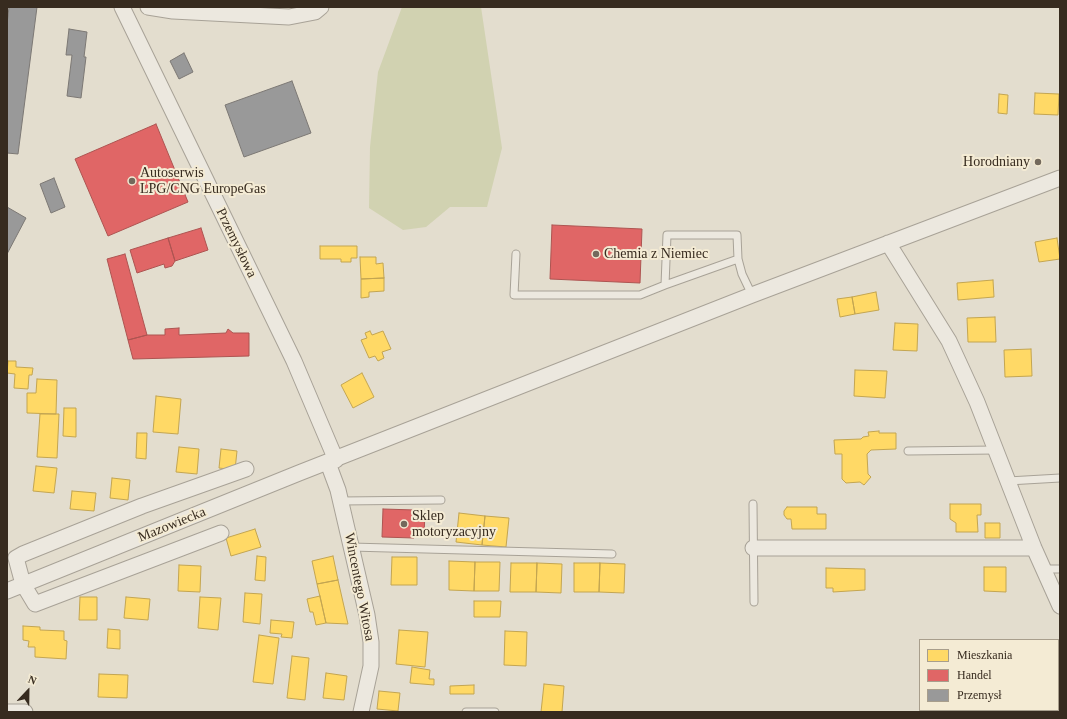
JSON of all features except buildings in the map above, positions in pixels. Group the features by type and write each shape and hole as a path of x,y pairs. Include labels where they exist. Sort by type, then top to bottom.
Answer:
{"street":[{"name":"Przemysłowa","path":"122,7 294,361 332,461"},
{"path":"148,7 173,10 289,17 315,12 321,7"},
{"name":"Mazowiecka","path":"7,591 299,473 752,295 1060,178"},
{"path":"888,243 949,341 977,402 1043,569 1057,591 1060,606"},
{"name":"Wincentego Witosa","path":"332,461 367,615 371,642 371,666 361,712"},
{"path":"221,533 35,604 24,584 16,558 142,506 246,469"},
{"path":"753,548 1034,548"},
{"path":"7,712 24,712"}],"lane":[{"path":"665,285 667,235 737,234 738,259 742,274 752,295"},
{"path":"516,254 514,295 640,295 738,259"},
{"path":"908,451 996,450"},
{"path":"1008,481 1060,478"},
{"path":"341,501 441,500"},
{"path":"753,504 754,602"},
{"path":"351,547 612,554"},
{"path":"1043,569 1060,569"},
{"path":"466,712 495,712"}],"green space":[{"path":"402,7 481,7 502,148 487,207 450,207 426,227 403,230 369,208 370,147 378,72"}],"place":[{"name":"Horodniany","path":"1038,162"},
{"name":"Autoserwis LPG/CNG EuropeGas","path":"132,181"},
{"name":"Chemia z Niemiec","path":"596,254"},
{"name":"Sklep motoryzacyjny","path":"404,524"}]}
